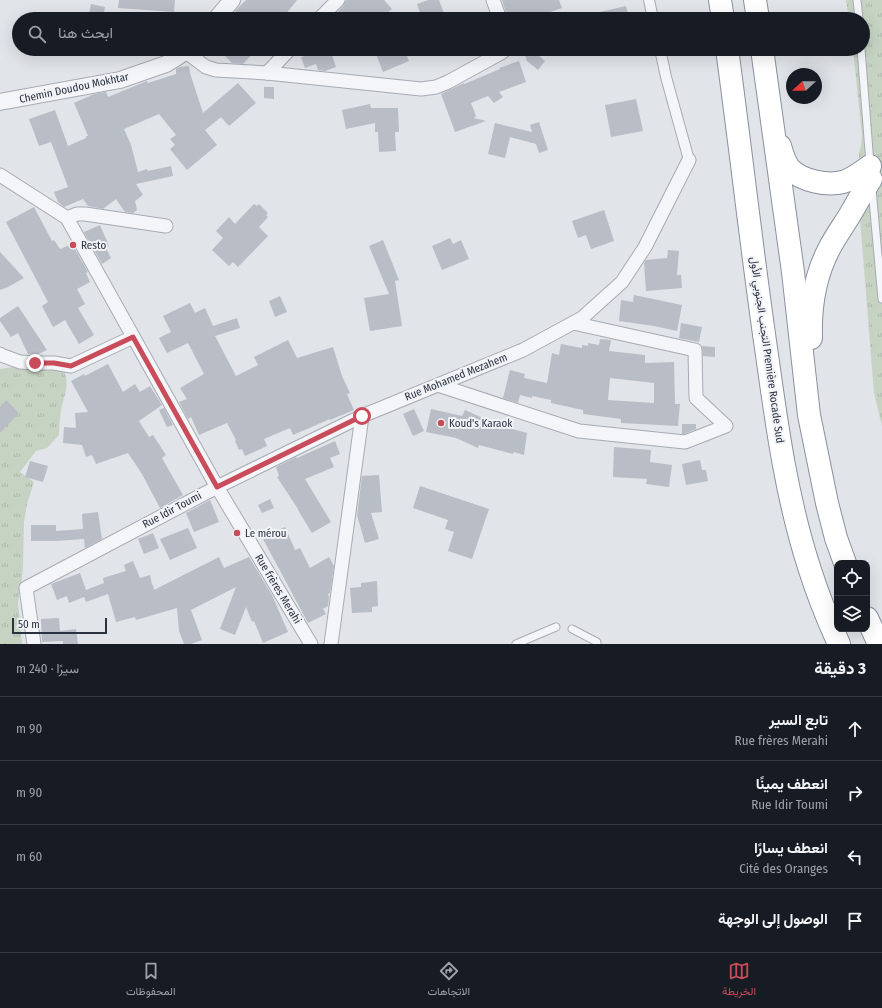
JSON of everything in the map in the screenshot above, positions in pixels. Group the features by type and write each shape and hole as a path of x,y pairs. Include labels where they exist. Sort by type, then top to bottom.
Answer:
{"highway":[{"path":"720,0 722,12"},
{"path":"755,0 757,12"},
{"name":"التجنب الجنوبي الأول Première Rocade Sud","path":"728,56 756,280 786,475 810,570 839,644"},
{"path":"763,56 793,272 809,415 832,522 844,560"},
{"path":"769,100 783,155 790,168 802,177 815,182 830,184 844,182 854,176 870,172"},
{"path":"818,459 818,420 811,334 812,308 816,281 828,250 859,198 870,172"},
{"path":"870,624 879,644"}],"street":[{"path":"222,12 232,0"},
{"path":"326,12 338,0"},
{"path":"494,0 498,12"},
{"path":"649,0 652,12"},
{"name":"Chemin Doudou Mokhtar","path":"0,102 120,80 166,64 178,56"},
{"path":"194,56 206,67 216,70 267,72 421,89 436,87 448,82 496,56"},
{"path":"267,72 283,56"},
{"path":"662,56 689,160"},
{"name":"Rue Mohamed Mezahem","path":"362,416 523,350 582,318 622,282 645,247 689,160"},
{"path":"0,175 67,218 217,487 362,416"},
{"path":"67,218 77,214 85,214 166,226"},
{"path":"438,385 579,431 685,442 726,426 696,398 696,350 573,323"},
{"path":"0,354 20,362 54,363 71,366 133,337"},
{"path":"331,644 362,416"},
{"name":"Rue Idir Toumi","path":"34,644 26,588 217,487"},
{"name":"Rue frères Merahi","path":"217,487 311,644"}],"lane":[{"path":"857,0 858,12"},
{"path":"862,56 870,172 882,299"},
{"path":"516,644 556,627"},
{"path":"572,629 597,642 597,644"}],"green space":[{"path":"846,0 882,0 882,426 874,393 859,207 859,153 862,136 854,56 870,56 870,12 848,12"},
{"path":"39,365 64,371 66,376 66,390 61,410 59,435 47,448 36,451 20,472 34,482 27,504 24,522 23,567 18,603 22,644 0,644 0,369"}],"building":[{"path":"119,0 175,0 174,12 118,8"},
{"path":"246,0 297,0 288,12 235,11"},
{"path":"346,0 384,0 392,9 388,12 338,12"},
{"path":"428,0 439,0 444,12 420,12 417,4"},
{"path":"502,0 559,0 562,8 550,12 506,12"},
{"path":"91,4 105,7 104,12 89,12"},
{"path":"626,6 627,12 600,12"},
{"path":"225,56 250,56 243,64 232,63"},
{"path":"332,56 336,67 325,71 318,70 316,64 305,68 301,57"},
{"path":"377,56 407,56 409,61 383,72"},
{"path":"525,56 539,56 545,61 538,70 527,61"},
{"path":"519,61 526,82 499,92 503,97 494,103 488,96 471,103 476,116 474,118 486,121 455,132 441,94 500,69 499,68"},
{"path":"189,66 203,113 238,83 256,103 229,126 221,117 205,130 217,145 187,170 170,149 175,145 170,139 176,135 159,114 124,129 131,145 138,172 147,169 148,171 171,166 173,176 136,184 143,195 135,201 137,210 133,213 125,212 116,199 103,209 88,206 83,199 64,207 58,202 54,192 68,187 51,142 39,146 29,119 55,110 68,146 88,136 74,103 94,94 106,92 108,97 147,81 148,83 176,74 176,69"},
{"path":"264,87 274,87 274,99 264,98"},
{"path":"636,99 643,131 611,137 605,105"},
{"path":"370,104 371,108 398,108 399,132 395,132 396,151 379,152 378,132 375,132 375,123 346,129 342,110"},
{"path":"539,122 548,150 539,153 536,144 510,137 505,158 488,154 495,123 532,132 530,125"},
{"path":"254,204 257,206 259,204 268,213 266,215 268,217 259,227 268,236 238,267 233,262 229,266 212,250 223,238 216,231 229,217 235,224"},
{"path":"34,207 52,241 54,240 60,249 72,244 88,272 86,273 90,282 77,289 85,304 78,308 94,335 79,344 65,320 53,327 42,306 48,302 6,222"},
{"path":"604,210 614,241 591,249 586,235 578,238 572,221"},
{"path":"100,225 109,246 106,248 111,258 102,264 84,232"},
{"path":"450,238 453,244 461,240 469,259 442,270 432,246"},
{"path":"383,240 399,280 395,281 402,326 370,331 364,298 389,294 369,246"},
{"path":"668,250 679,251 677,275 681,275 682,288 646,291 644,263 646,260 667,258"},
{"path":"0,252 24,278 0,290"},
{"path":"634,295 682,305 677,331 619,321 621,300 633,302"},
{"path":"280,296 287,312 275,317 269,301"},
{"path":"190,303 195,313 205,308 213,326 237,318 240,328 215,336 236,376 258,365 254,357 288,340 297,358 333,347 342,376 350,393 347,394 354,410 293,435 290,428 264,439 267,446 245,456 242,449 239,450 235,441 236,440 227,423 199,435 191,417 188,419 179,402 187,399 180,388 204,374 188,343 167,353 159,338 171,332 163,316"},
{"path":"18,306 47,350 36,355 28,354 18,333 11,337 0,321 0,318"},
{"path":"681,323 702,327 699,342 679,338"},
{"path":"600,339 611,340 609,351 645,355 645,363 674,362 675,404 680,404 678,426 621,423 621,419 583,414 583,410 551,403 551,400 532,396 532,398 520,395 518,403 503,398 510,370 525,374 524,378 547,383 552,353 559,355 561,344 582,348 582,345 588,346 588,343 599,345","holes":["610,378 654,383 654,403 608,400"]},
{"path":"702,346 715,347 715,357 703,356"},
{"path":"108,364 123,392 135,384 140,392 150,386 162,405 139,421 149,437 153,435 166,455 162,458 183,495 160,508 142,474 128,453 96,464 92,455 86,457 82,445 63,443 64,427 76,428 75,413 88,412 71,381 84,374 85,376"},
{"path":"6,400 19,413 0,433 0,407"},
{"path":"164,408 173,425 167,427 159,410"},
{"path":"414,409 424,431 413,436 403,414"},
{"path":"431,409 462,416 465,410 498,425 527,433 524,455 514,452 513,454 479,445 478,448 456,438 426,432"},
{"path":"682,424 696,424 696,429 682,434"},
{"path":"335,441 340,454 330,458 334,467 305,479 331,522 312,533 277,477 279,476 276,467"},
{"path":"614,447 651,450 650,462 672,465 669,487 646,484 647,479 613,477"},
{"path":"700,460 702,470 706,470 708,481 686,485 682,464"},
{"path":"30,461 48,466 43,482 25,477"},
{"path":"379,475 382,512 371,513 379,539 365,543 357,515 362,476"},
{"path":"420,486 489,509 472,559 448,551 454,532 445,529 448,520 413,508"},
{"path":"270,499 274,508 262,513 258,505"},
{"path":"210,500 219,522 194,532 186,513"},
{"path":"98,512 102,539 85,548 84,539 31,541 31,525 56,525 56,531 83,529 82,514"},
{"path":"285,527 295,550 300,548 310,568 329,557 334,566 330,593 328,594 328,606 323,609 326,614 308,623 262,537"},
{"path":"188,528 197,548 170,560 160,539"},
{"path":"153,533 159,548 144,554 138,539"},
{"path":"219,557 224,568 249,557 272,595 288,632 263,643 254,621 252,622 246,607 235,635 220,629 236,587 191,610 202,640 191,644 184,644 179,631 177,608 136,620 135,617 116,622 108,594 86,602 84,597 69,603 67,596 57,600 51,584 80,573 86,590 104,583 103,578 126,571 124,565 133,561 140,578 150,575 154,590"},
{"path":"377,581 378,606 372,607 372,612 352,613 350,588 361,587 361,583"},
{"path":"59,618 60,631 76,629 78,644 63,644 63,641 42,642 41,619"}],"place":[{"name":"Resto","path":"73,245"},
{"name":"Koud's Karaok","path":"441,423"},
{"name":"Le mérou","path":"237,533"}],"route":[{"path":"35,363 54,363 71,366 133,337 217,487 362,416"}]}
